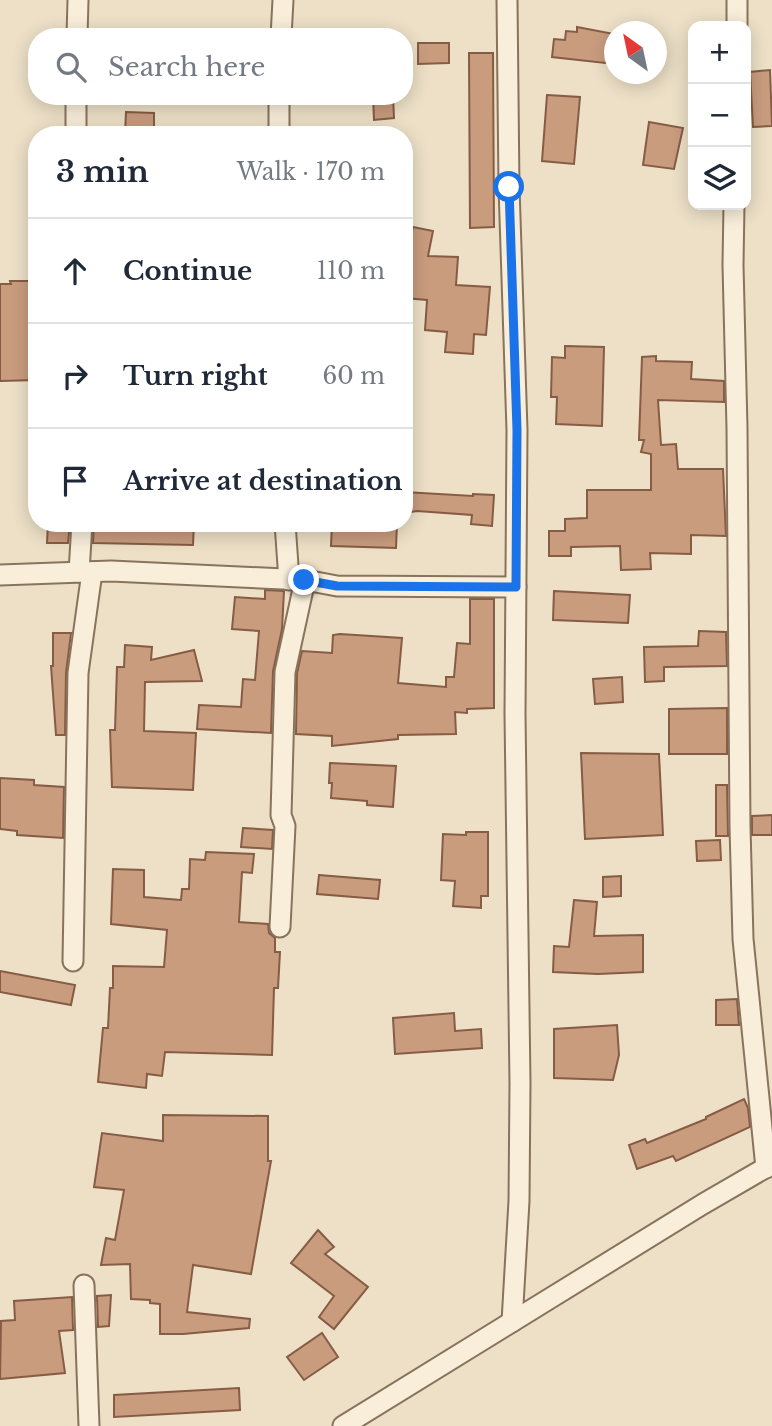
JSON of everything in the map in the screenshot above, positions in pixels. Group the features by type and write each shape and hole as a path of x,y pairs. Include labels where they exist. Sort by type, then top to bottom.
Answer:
{"street":[{"path":"77,28 78,0"},
{"path":"281,28 283,0"},
{"path":"507,0 509,187 517,430 516,935 520,1083 519,1201 512,1322"},
{"path":"737,0 737,21"},
{"path":"76,105 76,126"},
{"path":"279,105 279,126"},
{"path":"343,1426 703,1203 769,1166 743,939 734,210"},
{"path":"74,961 78,673 85,572 83,532"},
{"path":"280,927 285,826 281,815 285,672 297,580 287,532"},
{"path":"0,575 85,572 297,580 337,586 516,587"},
{"path":"84,1286 89,1426"}],"building":[{"path":"577,27 604,32 604,63 552,57 554,39 565,40 566,31 577,32"},
{"path":"418,43 449,43 449,63 418,64"},
{"path":"469,53 493,53 494,227 470,228"},
{"path":"770,70 772,126 753,127 751,72"},
{"path":"547,95 580,97 574,164 542,161"},
{"path":"373,105 393,105 394,118 374,120"},
{"path":"126,112 154,113 154,126 125,126"},
{"path":"649,122 683,128 674,169 643,165"},
{"path":"413,227 433,231 428,256 458,257 456,285 490,287 486,335 474,334 473,354 445,352 447,332 425,330 427,300 413,299"},
{"path":"10,281 28,281 28,380 0,381 0,284 11,284"},
{"path":"565,346 604,347 602,426 556,424 557,397 551,397 552,357 565,358"},
{"path":"656,356 656,361 692,362 691,379 724,381 724,402 658,400 661,445 676,444 678,469 723,469 726,536 691,535 691,554 650,553 651,569 621,570 620,546 571,547 571,556 549,556 549,531 565,531 565,519 587,518 587,490 651,490 651,454 641,452 644,440 639,440 642,357"},
{"path":"413,493 494,495 492,526 471,524 472,515 413,512"},
{"path":"48,532 69,532 68,543 47,543"},
{"path":"94,532 194,532 193,545 93,543"},
{"path":"332,532 397,532 396,548 331,546"},
{"path":"265,590 284,591 282,629 273,671 271,733 197,729 199,705 241,707 243,679 255,680 259,631 232,629 235,597 265,599"},
{"path":"554,591 630,595 628,623 553,620"},
{"path":"470,599 494,599 494,708 467,709 467,713 455,712 456,734 398,735 398,739 332,746 332,736 296,734 297,673 302,651 332,653 333,635 340,634 402,638 398,683 446,687 446,677 454,677 457,643 470,644"},
{"path":"699,631 726,632 727,666 664,667 664,681 645,682 644,647 698,646"},
{"path":"53,633 71,633 66,673 65,735 56,735 51,666"},
{"path":"125,645 152,647 151,660 194,650 202,681 145,682 144,731 196,733 193,790 112,787 110,730 115,730 117,667 124,667"},
{"path":"622,677 623,702 595,704 593,679"},
{"path":"727,708 727,754 669,754 669,709"},
{"path":"581,753 659,754 663,835 585,839"},
{"path":"330,763 396,766 393,807 367,805 367,801 331,798"},
{"path":"0,778 34,780 34,785 64,787 63,838 17,835 17,831 0,829"},
{"path":"716,785 727,785 728,836 716,836"},
{"path":"772,815 772,835 752,835 752,816"},
{"path":"243,828 273,830 272,849 241,847"},
{"path":"466,832 488,832 488,896 481,896 481,908 453,906 455,881 441,880 443,834 466,835"},
{"path":"720,840 721,860 697,861 696,841"},
{"path":"206,852 254,854 252,873 242,872 239,922 268,924 269,933 275,938 275,952 280,952 278,988 274,988 272,1055 165,1052 162,1076 147,1074 146,1088 98,1082 103,1028 108,1028 113,966 164,967 167,930 111,924 113,869 144,870 144,897 181,900 182,889 189,889 190,859 205,860"},
{"path":"319,875 380,880 378,899 317,894"},
{"path":"621,876 621,896 603,897 603,877"},
{"path":"574,900 597,902 594,936 643,935 643,972 553,972 554,946 569,947"},
{"path":"0,971 75,985 71,1005 0,992"},
{"path":"737,999 739,1025 716,1025 716,1000"},
{"path":"454,1013 455,1031 481,1029 482,1048 395,1054 393,1018"},
{"path":"617,1025 619,1055 613,1080 554,1078 554,1029"},
{"path":"744,1099 750,1127 676,1161 673,1156 637,1169 629,1145 645,1139 647,1143 706,1119"},
{"path":"163,1115 268,1116 268,1161 271,1161 251,1274 193,1265 187,1312 250,1319 249,1328 160,1334 160,1304 150,1303 150,1300 131,1299 130,1264 101,1265 106,1238 115,1240 124,1190 94,1187 102,1133 163,1141"},
{"path":"318,1230 334,1247 325,1254 368,1287 334,1329 319,1317 334,1296 291,1263"},
{"path":"111,1295 109,1326 98,1327 97,1296"},
{"path":"72,1297 73,1330 59,1331 65,1373 0,1379 1,1321 15,1320 14,1301"},
{"path":"322,1333 338,1357 304,1380 287,1357"},
{"path":"239,1388 240,1410 114,1417 114,1395"}],"route":[{"path":"304,580 337,586 516,587 517,430 509,187"}]}
